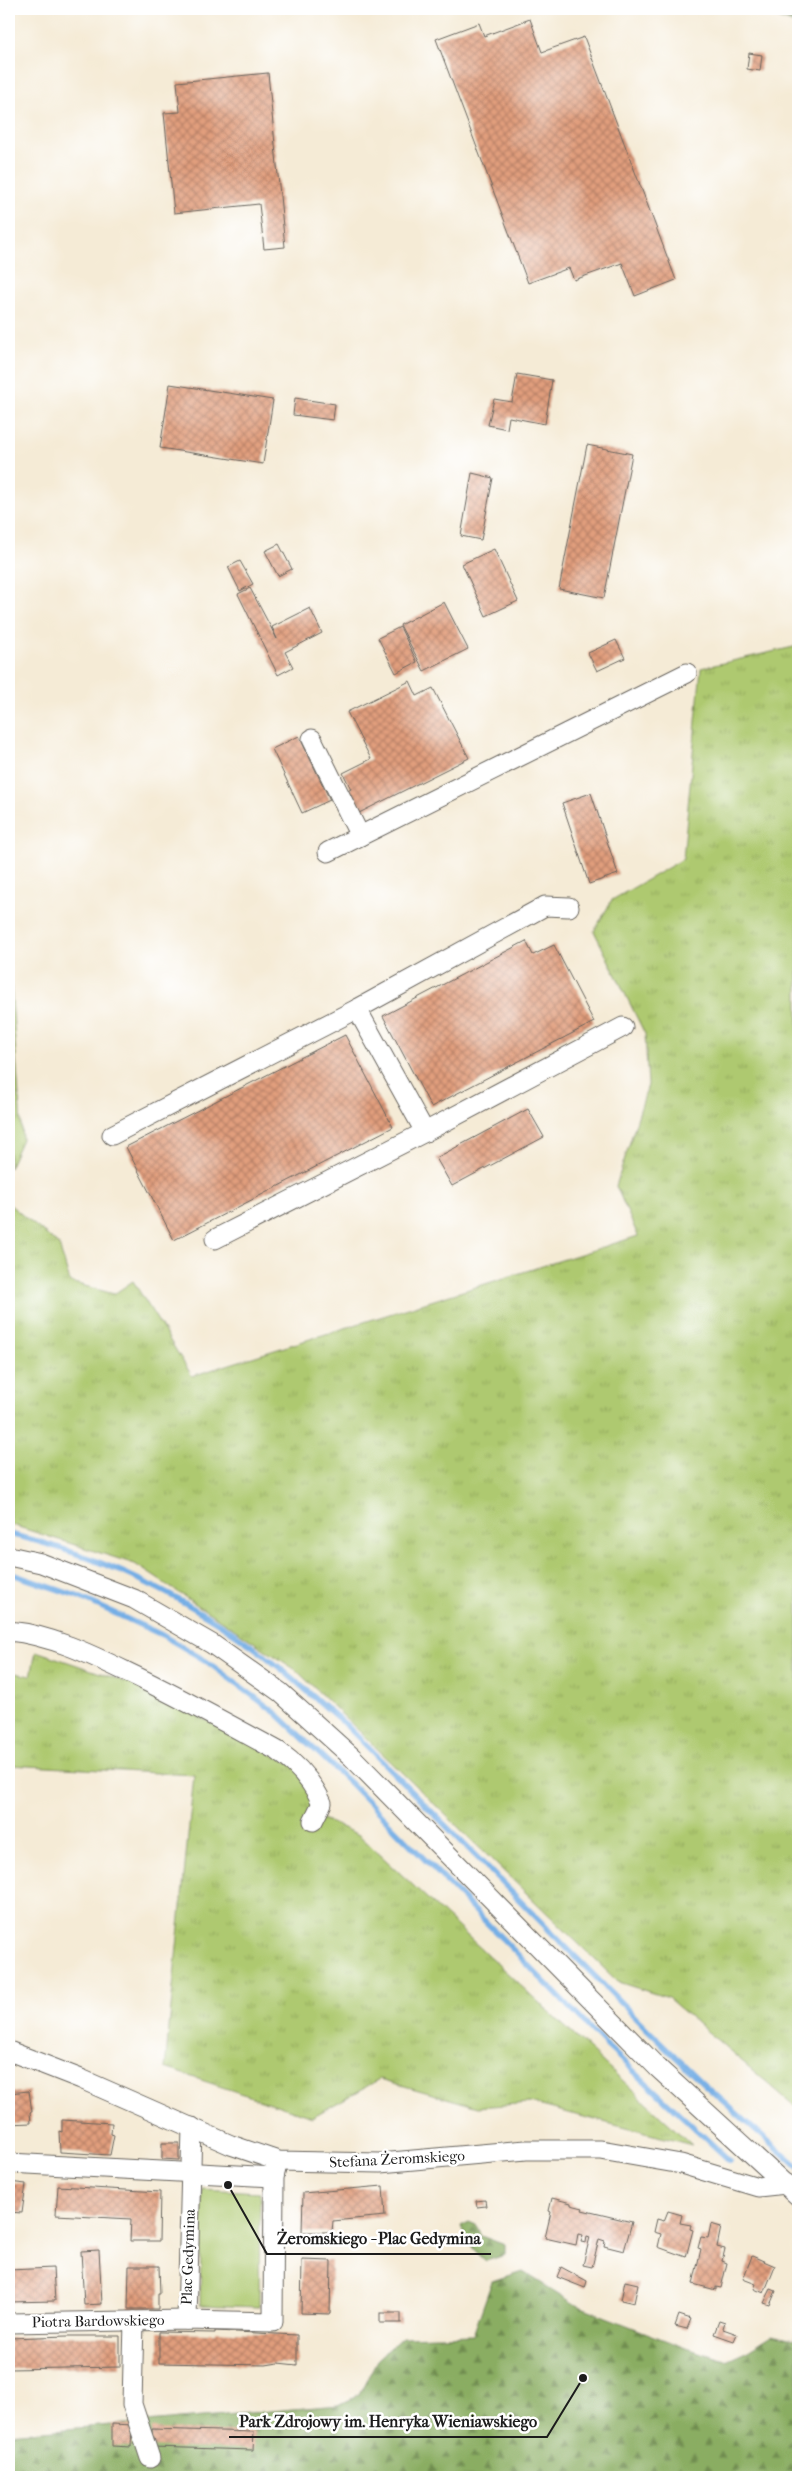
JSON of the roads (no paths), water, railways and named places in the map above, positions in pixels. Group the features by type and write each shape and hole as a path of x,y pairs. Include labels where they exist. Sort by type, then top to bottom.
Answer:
{"street":[{"path":"328,852 687,673"},
{"path":"312,739 360,836"},
{"path":"112,1135 357,1009 545,906 569,907"},
{"path":"357,1009 425,1132"},
{"path":"215,1239 425,1132 623,1027"},
{"path":"9,1556 41,1563 134,1599 212,1644 280,1692 352,1757 658,2068 792,2190"},
{"path":"9,1631 69,1638 86,1652 166,1690 278,1751 294,1762 315,1788 322,1803 313,1821"},
{"name":"Stefana Żeromskiego","path":"9,2051 81,2079 192,2127 231,2145 276,2170 526,2150 601,2150 681,2164 758,2187 792,2190"},
{"name":"Plac Gedymina","path":"192,2127 186,2320 273,2322 276,2170"},
{"path":"9,2163 191,2174 276,2170"},
{"path":"134,2320 132,2404 150,2458"},
{"name":"Piotra Bardowskiego","path":"9,2323 186,2320"}],"waterway":[{"path":"9,1534 77,1554 143,1581 206,1615 274,1663 345,1724 649,2031 708,2088 798,2167"},
{"path":"9,1573 77,1596 162,1635 206,1661 276,1713 350,1783 608,2047 730,2161"}],"place":[{"name":"Żeromskiego - Plac Gedymina","path":"228,2185"},
{"name":"Park Zdrojowy im. Henryka Wieniawskiego","path":"583,2378"}]}
